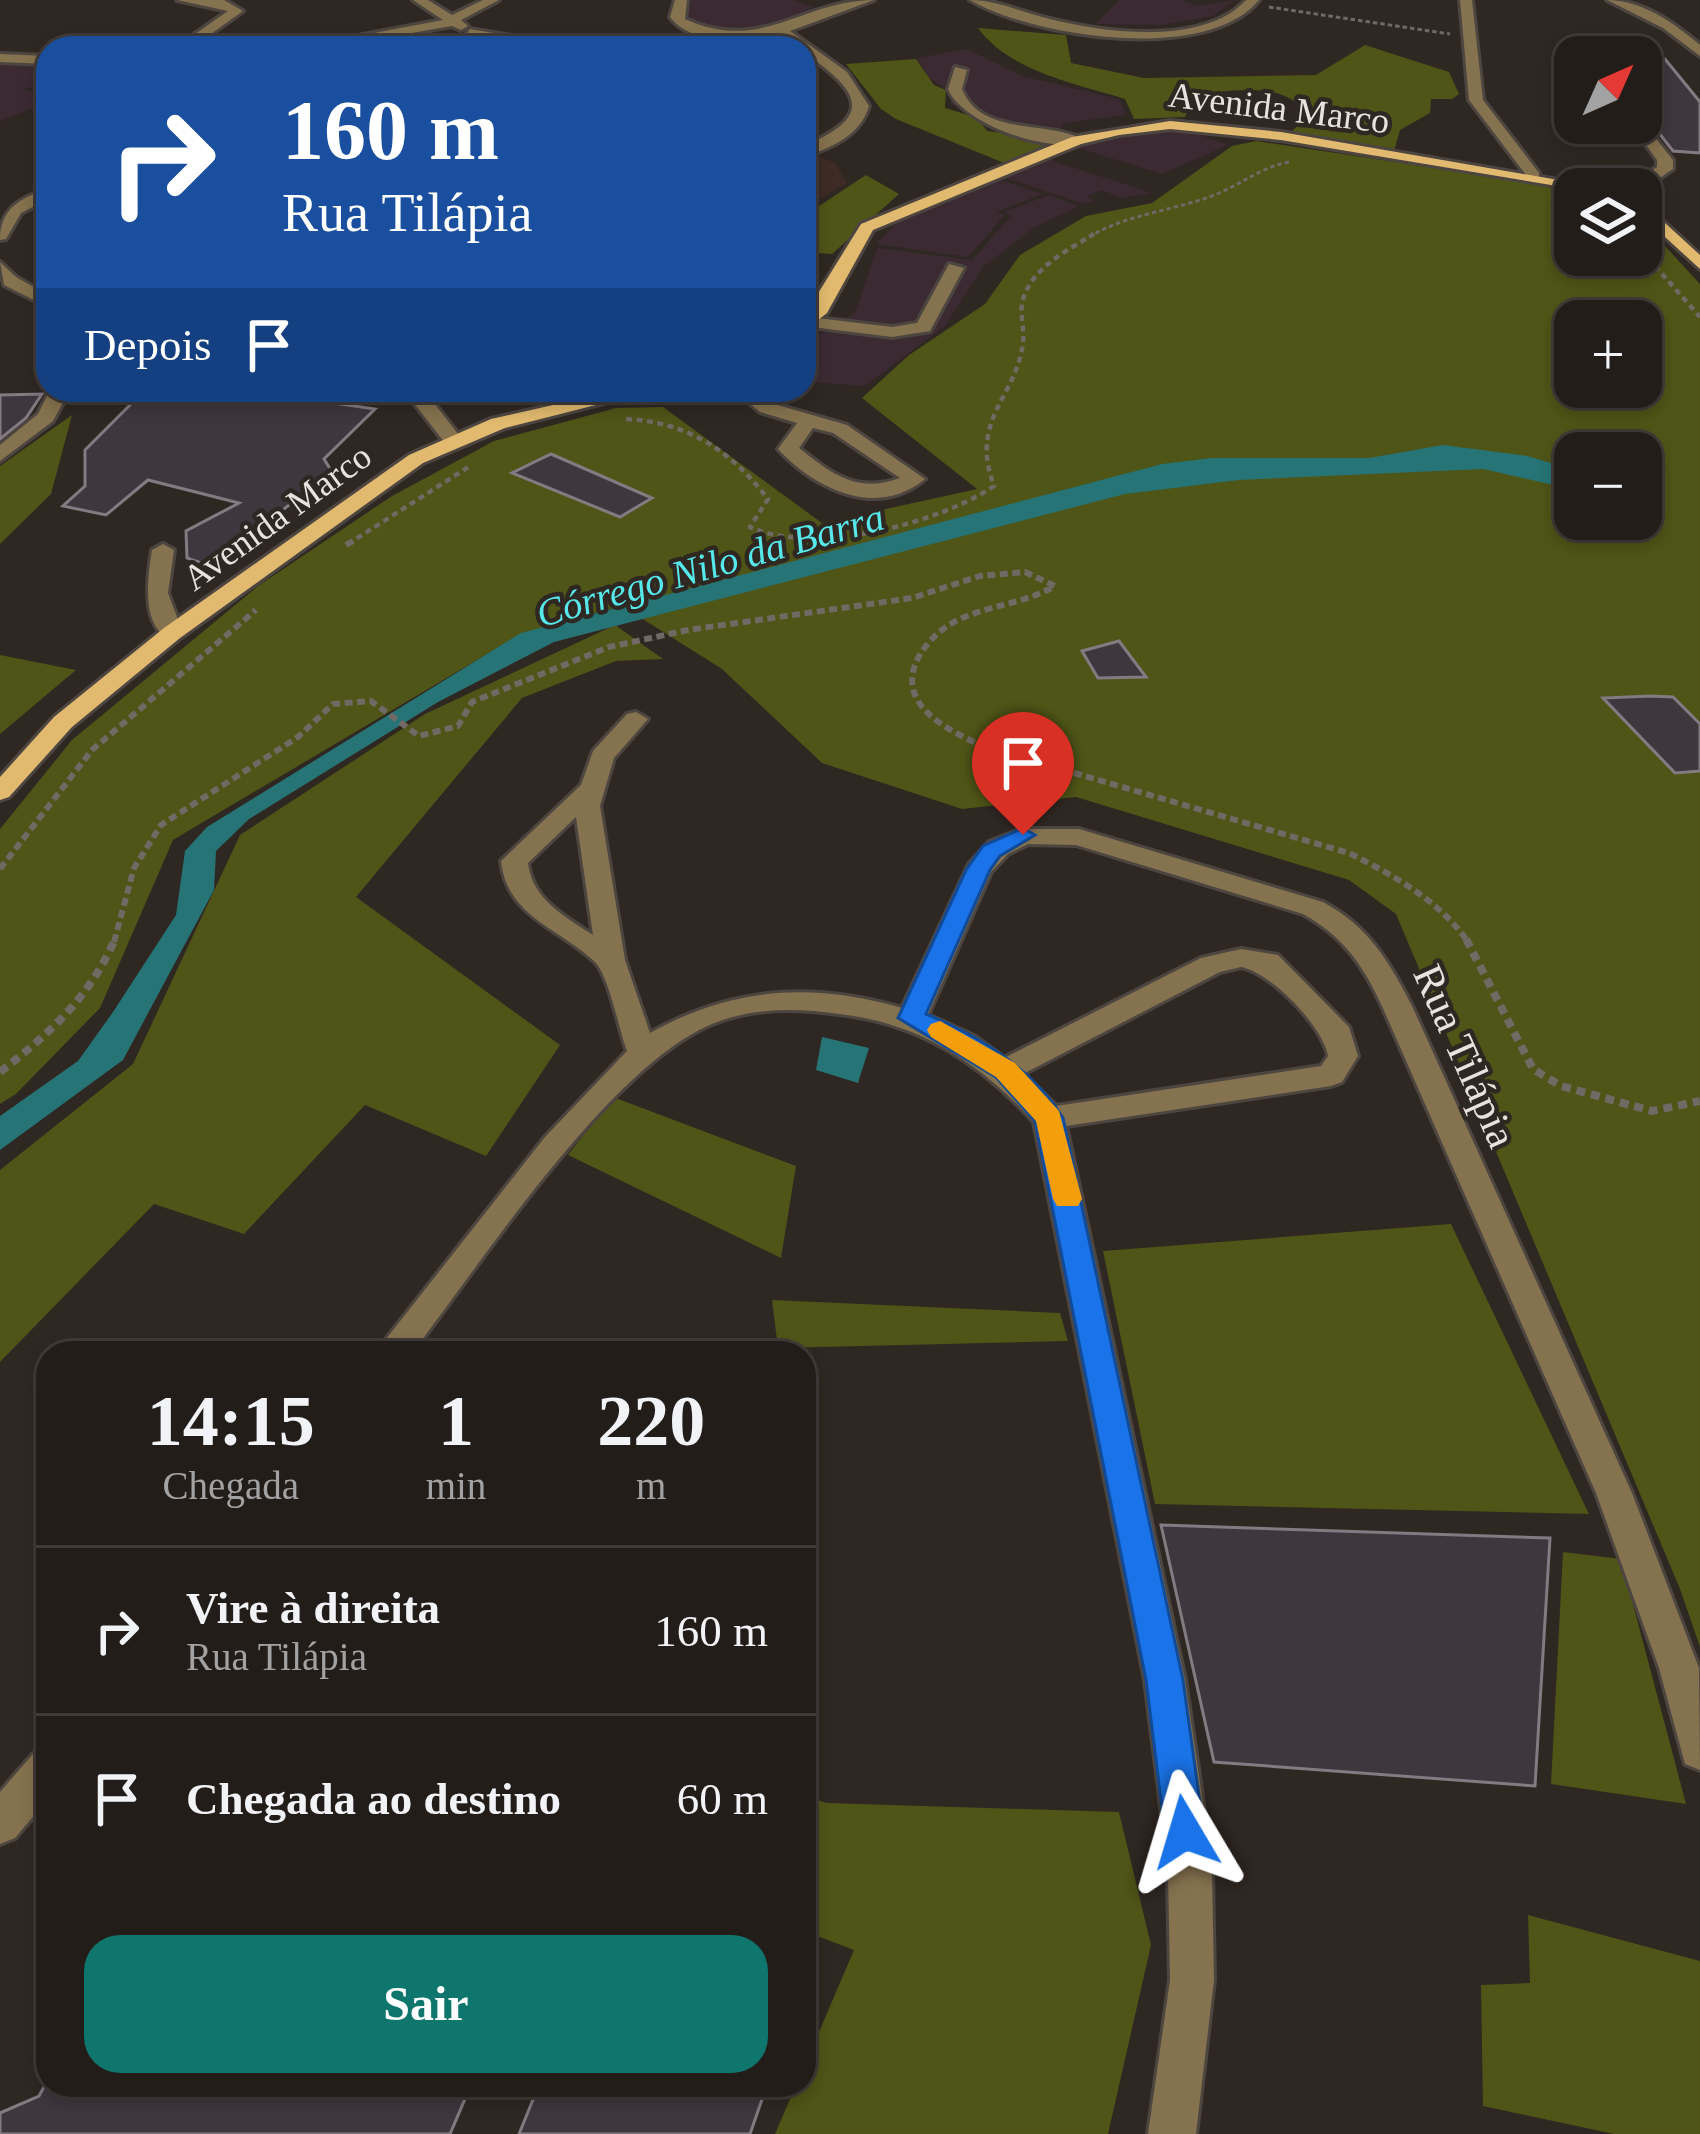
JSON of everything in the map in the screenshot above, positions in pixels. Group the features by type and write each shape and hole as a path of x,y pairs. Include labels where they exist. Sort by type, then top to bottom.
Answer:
{"main road":[{"name":"Avenida Marco","path":"816,308 867,227 1077,140 1146,127 1198,127 1554,180"},
{"path":"1662,226 1700,263"},
{"name":"Avenida Marco","path":"0,791 63,722 172,633 355,500 452,439 502,422 591,402"}],"street":[{"path":"183,0 221,3 237,11 200,36"},
{"path":"419,0 474,36"},
{"path":"369,36 453,21 493,0"},
{"path":"681,0 676,17 694,30 728,36 780,30 868,0"},
{"path":"976,0 1052,25 1124,34 1202,28 1246,11 1252,2"},
{"path":"1466,0 1476,100 1534,176"},
{"path":"1613,0 1668,25 1700,52"},
{"path":"780,30 788,36"},
{"path":"470,33 488,36"},
{"path":"0,58 36,60"},
{"path":"816,58 863,94 863,106 841,134 816,146"},
{"path":"960,70 955,89 960,103 980,116 1030,134 1077,140"},
{"path":"1653,144 1665,160 1662,172"},
{"path":"0,235 15,210 36,200"},
{"path":"0,267 10,281 36,295"},
{"path":"816,325 892,332 924,327 955,268"},
{"path":"0,455 46,417 54,402"},
{"path":"420,402 452,439"},
{"path":"759,402 840,429 916,478 885,492 841,490 788,449 809,420"},
{"path":"163,550 157,593 172,633"},
{"path":"636,719 602,756 588,791 588,823 611,960 641,1050"},
{"path":"588,791 514,861 513,869 521,893 611,960"},
{"name":"Rua Tilápia","path":"911,1018 978,870 991,851 1023,835 1046,832 1078,837 1313,908 1343,923 1369,947 1613,1492 1653,1593 1700,1750"},
{"path":"1005,1070 1211,965 1241,958 1268,962 1339,1034 1343,1056 1330,1075 1049,1118"},
{"path":"401,1341 593,1097 641,1050 699,1016 750,1004 830,1001 911,1018 950,1034 1005,1070 1049,1118 1160,1656 1182,1810 1192,1980 1172,2134"},
{"path":"0,1823 36,1782"}],"path":[{"path":"1252,2 1469,37"},
{"path":"1023,346 1022,298 1046,264 1107,226 1193,203 1263,167 1294,162"},
{"path":"1662,269 1700,317"},
{"path":"614,420 658,418 698,433 748,469 768,499 750,526"},
{"path":"338,550 485,457"},
{"path":"0,1072 52,1031 99,976 121,926 134,868 161,825 298,737 333,704 374,704 417,734 458,726 472,702 609,647 688,630 912,598 980,576 1025,572 1055,586 1027,601 947,626 916,661 910,688 920,709 932,719 985,747 1349,853 1395,876 1457,926 1481,961 1534,1069 1562,1086 1652,1111 1700,1101"},
{"path":"0,869 31,839 74,770 161,688 268,599"}],"shaded area":[{"path":"685,0 792,0 818,9 757,28 727,31 685,22"},
{"path":"1119,0 1181,0 1198,6 1234,0 1213,16 1163,25 1095,24"},
{"path":"967,49 1022,76 1119,99 1126,115 1065,123 1054,135 987,122 951,104 951,92 929,78 917,58"},
{"path":"0,56 36,56 36,86 23,90 36,91 36,108 0,121"},
{"path":"1184,129 1228,145 1162,174 1072,146"},
{"path":"816,155 835,163 847,183 816,201"},
{"path":"1047,159 1152,193 1121,198 1102,190 1087,196 1094,202 1081,203 1003,177"},
{"path":"999,179 1042,194 997,212 1005,215 968,257 876,244 894,225 925,208"},
{"path":"1049,195 1079,206 1035,227 983,267 945,326 865,386 816,382 816,337 855,313 877,248 972,260 1011,216 1005,212"}],"green space":[{"path":"978,28 1066,35 1071,63 1144,78 1316,75 1365,45 1449,72 1459,94 1452,99 1431,99 1430,113 1400,130 1394,151 1291,132 1307,117 1299,105 1257,90 1195,95 1185,117 1134,119 1125,99 1026,66"},
{"path":"916,59 934,85 946,90 945,108 978,118 987,131 1061,140 1004,163 896,119 881,109 846,64"},
{"path":"1256,141 1554,186 1554,276 1662,276 1662,243 1700,284 1700,1647 1680,1589 1396,914 1349,880 1076,797 962,809 822,763 722,669 622,606 521,634 173,840 100,1008 16,1094 0,1104 0,829 72,740 258,586 392,496 494,441 616,408 663,407 822,523 977,489 862,398 909,355 985,304 1020,255 1086,216 1152,203 1232,146"},
{"path":"866,175 899,194 832,254 816,253 816,208"},
{"path":"72,415 51,494 0,544 0,466"},
{"path":"615,625 663,659 616,661 522,698 356,897 560,1045 486,1156 365,1105 244,1234 154,1204 0,1362 0,1170 133,1064 240,835 425,714"},
{"path":"0,655 76,670 0,734"},
{"path":"613,1097 796,1166 781,1258 568,1155"},
{"path":"1451,1224 1589,1514 1155,1504 1103,1251"},
{"path":"772,1300 1060,1313 1068,1341 816,1347 816,1341 777,1341"},
{"path":"1563,1552 1621,1559 1686,1804 1551,1784"},
{"path":"816,1800 1119,1812 1151,1945 1108,2134 775,2134 791,2097 816,2097 816,2039 854,1950 816,1936"},
{"path":"1528,1915 1700,1961 1700,2134 1614,2134 1483,2106 1481,1985 1530,1983"}],"water":[{"path":"1443,445 1527,456 1554,464 1554,485 1483,469 1239,480 1125,494 554,642 438,702 249,819 216,851 214,890 123,1060 0,1150 0,1116 78,1061 176,915 185,851 207,827 521,633 1162,464 1212,458 1369,458"},
{"path":"822,1037 869,1048 858,1083 816,1070"}],"building":[{"path":"1662,59 1700,102 1700,153 1673,151 1662,137"},
{"path":"36,394 37,402 26,418 0,439 0,395"},
{"path":"133,402 328,402 375,409 324,459 332,472 210,566 187,558 186,531 239,503 148,480 106,515 63,506 85,486 85,450"},
{"path":"551,454 652,498 620,517 512,473"},
{"path":"1119,641 1146,677 1098,678 1082,651"},
{"path":"1673,697 1700,724 1700,771 1675,773 1603,698"},
{"path":"1161,1525 1550,1538 1535,1786 1214,1762"},
{"path":"37,2097 466,2097 450,2134 0,2134 0,2113"},
{"path":"534,2097 763,2097 750,2134 519,2134"}],"slow traffic":[{"path":"940,1030 1005,1070 1049,1118 1067,1199"}],"route":[{"path":"1023,835 991,851 978,870 911,1018 950,1034 1005,1070 1049,1118 1165,1680 1185,1832"}],"water label":[{"name":"Córrego Nilo da Barra","path":"710,565"}]}
